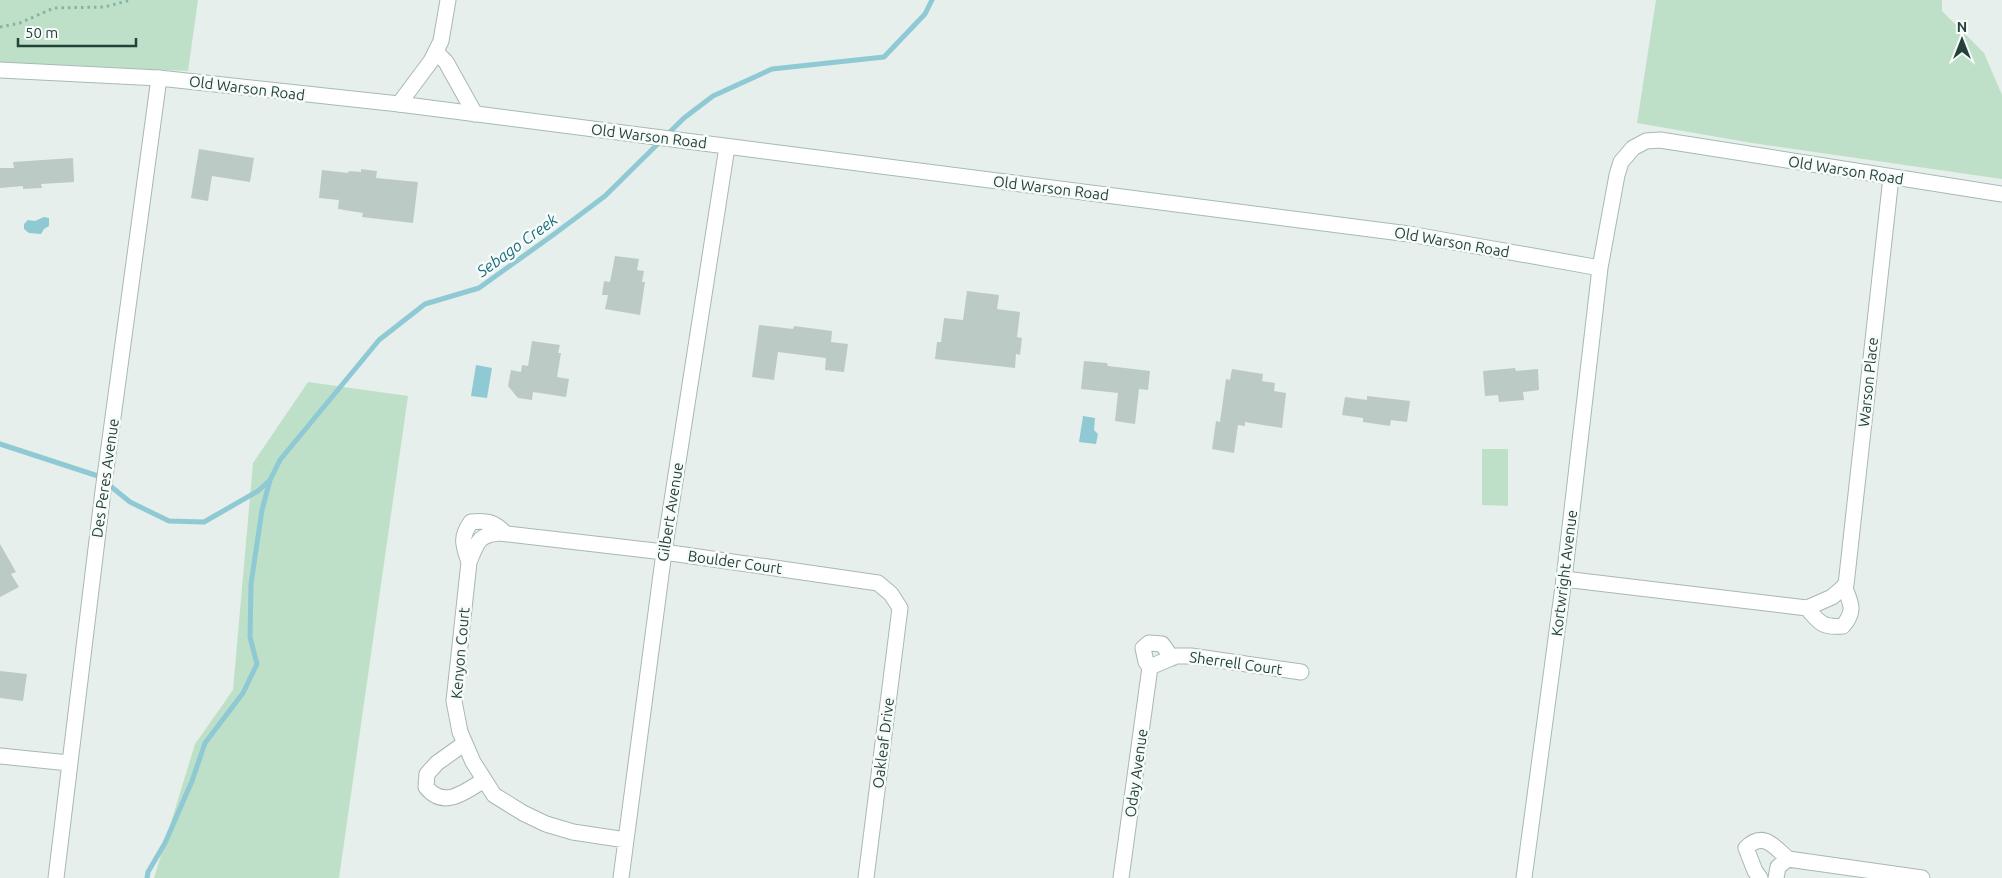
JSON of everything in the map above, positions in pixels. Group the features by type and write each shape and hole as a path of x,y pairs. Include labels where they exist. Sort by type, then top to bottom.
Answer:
{"street":[{"path":"399,104 431,62 436,52 441,41 448,0"},
{"path":"436,52 446,62 475,114"},
{"name":"Old Warson Road","path":"0,70 159,78 399,104 1409,234 1600,268 1621,162 1633,148 1646,141 1660,140 2002,194"},
{"name":"Des Peres Avenue","path":"56,878 104,484 159,78"},
{"name":"Gilbert Avenue","path":"621,878 664,552 727,147"},
{"name":"Warson Place","path":"1807,608 1816,619 1830,628 1842,626 1851,616 1852,604 1844,586 1846,584 1891,177"},
{"name":"Kortwright Avenue","path":"1524,878 1564,579 1600,268"},
{"name":"Kenyon Court","path":"502,533 497,525 485,520 471,522 464,532 464,548 469,562 454,701 460,732 472,762 494,795 523,813 546,824 573,832 626,840"},
{"name":"Boulder Court","path":"502,533 664,552 878,584 891,594 900,608"},
{"path":"1564,579 1807,608 1832,597 1844,586"},
{"name":"Oakleaf Drive","path":"866,878 900,608"},
{"name":"Sherrell Court","path":"1172,658 1162,644 1149,643 1144,648 1146,662 1150,667 1172,658 1176,656 1191,656 1301,672"},
{"name":"Oday Avenue","path":"1121,878 1150,667"},
{"path":"465,743 437,763 427,774 426,787 433,796 446,798 461,796 484,780"},
{"path":"0,756 69,763"},
{"path":"1760,878 1755,871 1746,848 1753,840 1763,840 1793,859 1922,878"},
{"path":"1776,878 1778,867 1793,859"}],"path":[{"path":"0,27 20,23 54,8 104,7 131,0"}],"green space":[{"path":"0,0 198,0 188,71 0,62"},
{"path":"1656,0 1942,0 1942,11 1984,53 2002,95 2002,179 1752,143 1637,123"},
{"path":"308,382 408,396 339,878 154,878 195,744 233,690 253,463"},
{"path":"1482,449 1508,449 1508,506 1482,505"}],"water":[{"path":"44,217 49,218 49,226 41,234 29,233 24,229 24,224 28,220 35,221"},
{"path":"476,365 492,368 487,398 471,396"},
{"path":"1083,416 1095,418 1094,430 1098,434 1096,444 1079,442"}],"building":[{"path":"199,149 254,158 250,182 212,176 208,201 191,198"},
{"path":"73,158 74,182 41,184 42,188 23,189 23,186 0,188 0,168 14,168 13,162"},
{"path":"361,169 377,171 376,178 418,182 413,223 362,217 363,213 338,209 339,200 319,198 322,170 348,173 349,171 361,172"},
{"path":"615,256 639,259 637,270 644,271 642,282 645,282 640,315 605,309 608,295 602,295 604,281 610,282"},
{"path":"967,291 999,295 997,309 1020,312 1017,337 1022,338 1020,355 1016,354 1015,368 935,359 937,342 941,342 944,318 963,320"},
{"path":"759,325 793,329 794,326 832,331 831,342 848,344 844,372 825,370 826,358 778,352 774,380 752,377"},
{"path":"532,341 560,345 558,353 561,353 557,377 569,379 566,397 533,392 532,400 518,398 508,386 511,370 521,372 522,365 528,366"},
{"path":"1084,361 1150,371 1148,390 1139,389 1135,424 1115,421 1118,393 1081,389"},
{"path":"1515,368 1516,371 1538,369 1539,390 1523,392 1524,400 1499,402 1498,395 1485,396 1483,371"},
{"path":"1232,369 1263,374 1262,381 1275,383 1274,391 1286,393 1282,428 1245,422 1245,426 1238,425 1234,453 1212,449 1216,421 1220,422 1226,379 1230,380"},
{"path":"1367,396 1410,401 1407,422 1391,420 1390,426 1363,422 1363,418 1342,415 1345,397 1367,400"},
{"path":"0,544 16,572 11,574 19,587 0,597"},
{"path":"0,671 27,674 23,701 0,698"}],"waterway":[{"name":"Sebago Creek","path":"0,444 98,476 130,502 169,521 204,522 258,491 270,480 280,460 379,340 425,304 479,288 553,235 605,196 684,118 713,96 772,69 884,57 925,14 932,0"},
{"path":"147,878 148,872 165,843 192,781 205,743 243,693 257,664 250,637 251,584 262,510 270,480"}]}
